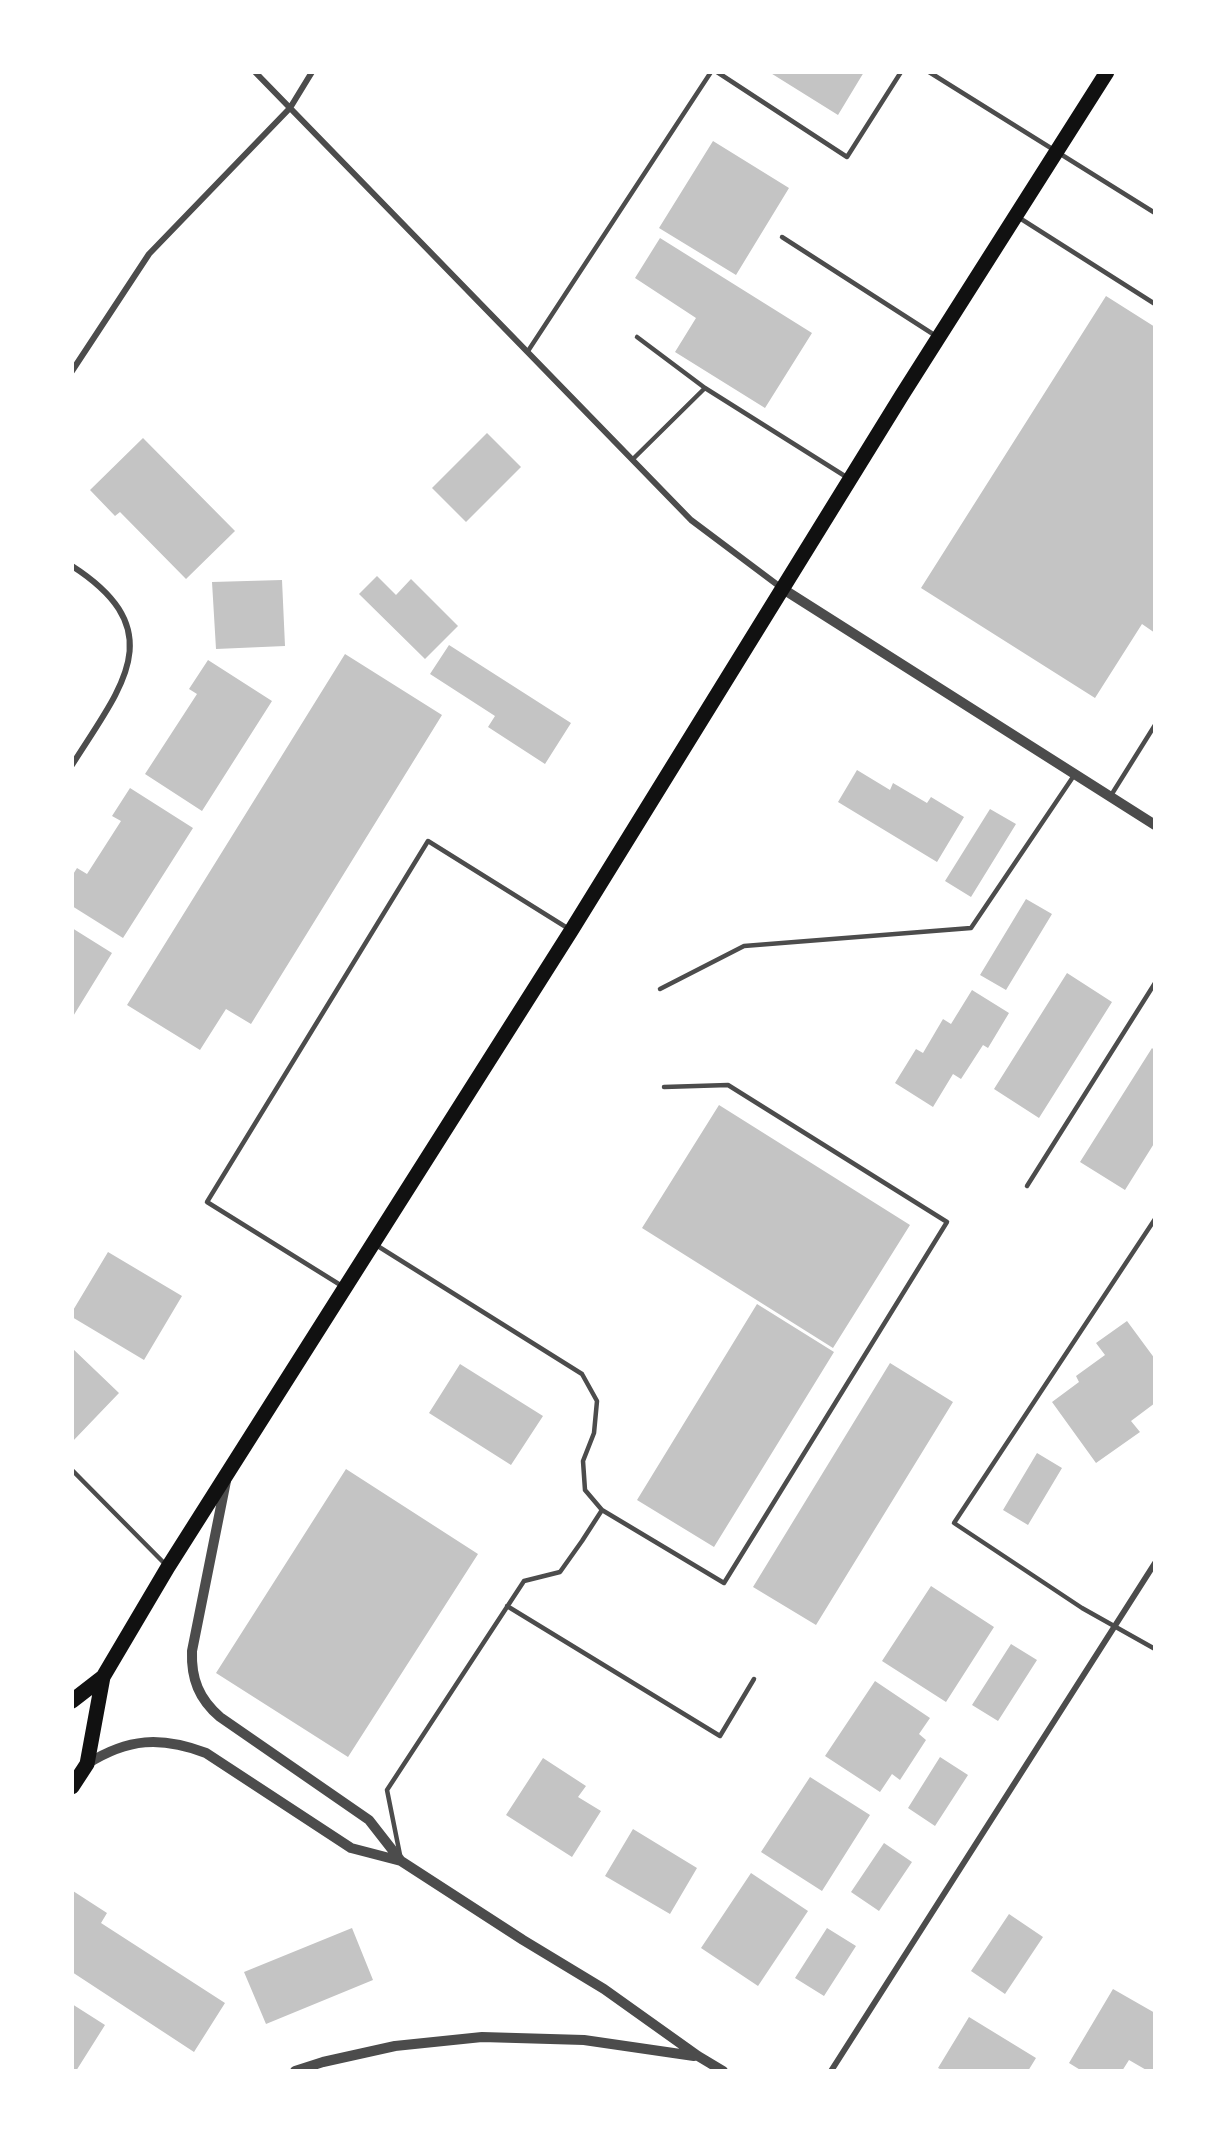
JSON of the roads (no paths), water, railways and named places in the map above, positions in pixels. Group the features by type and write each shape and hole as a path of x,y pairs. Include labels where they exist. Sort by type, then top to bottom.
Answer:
{"main road":[{"path":"72,1701 102,1677 168,1567 571,931 938,338 1107,72"},
{"path":"72,1787 87,1764 102,1677"}],"street":[{"path":"255,72 691,520 783,589 1155,825"},
{"path":"72,371 149,254 290,108 312,72"},
{"path":"72,566 105,589 118,605 127,624 130,646 128,667 121,687 72,765"},
{"path":"227,1474 192,1651 191,1666 199,1694 209,1708 220,1717 369,1820 401,1861"},
{"path":"831,2071 1155,1563"},
{"path":"87,1764 102,1754 135,1743 162,1742 187,1746 206,1753 351,1848 401,1861 522,1940 604,1989 698,2056 723,2071"},
{"path":"295,2071 323,2062 394,2046 482,2037 584,2040 698,2056"}],"lane":[{"path":"528,351 711,72"},
{"path":"717,72 847,157 901,72"},
{"path":"929,72 1155,213"},
{"path":"1016,216 1155,304"},
{"path":"782,237 938,338"},
{"path":"637,337 705,388 850,480"},
{"path":"633,459 705,388"},
{"path":"1110,797 1155,725"},
{"path":"660,989 744,946 971,928 1075,774"},
{"path":"346,1288 207,1202 428,841 571,931"},
{"path":"1027,1186 1155,983"},
{"path":"374,1244 582,1374 597,1401 594,1433 583,1461 585,1490 602,1510 723,1583 947,1222 728,1085 664,1087"},
{"path":"1155,1219 954,1523 1114,1627 1155,1649"},
{"path":"72,1470 168,1567"},
{"path":"401,1861 387,1790 524,1581 560,1572 602,1510"},
{"path":"507,1606 720,1736 754,1678"}]}
